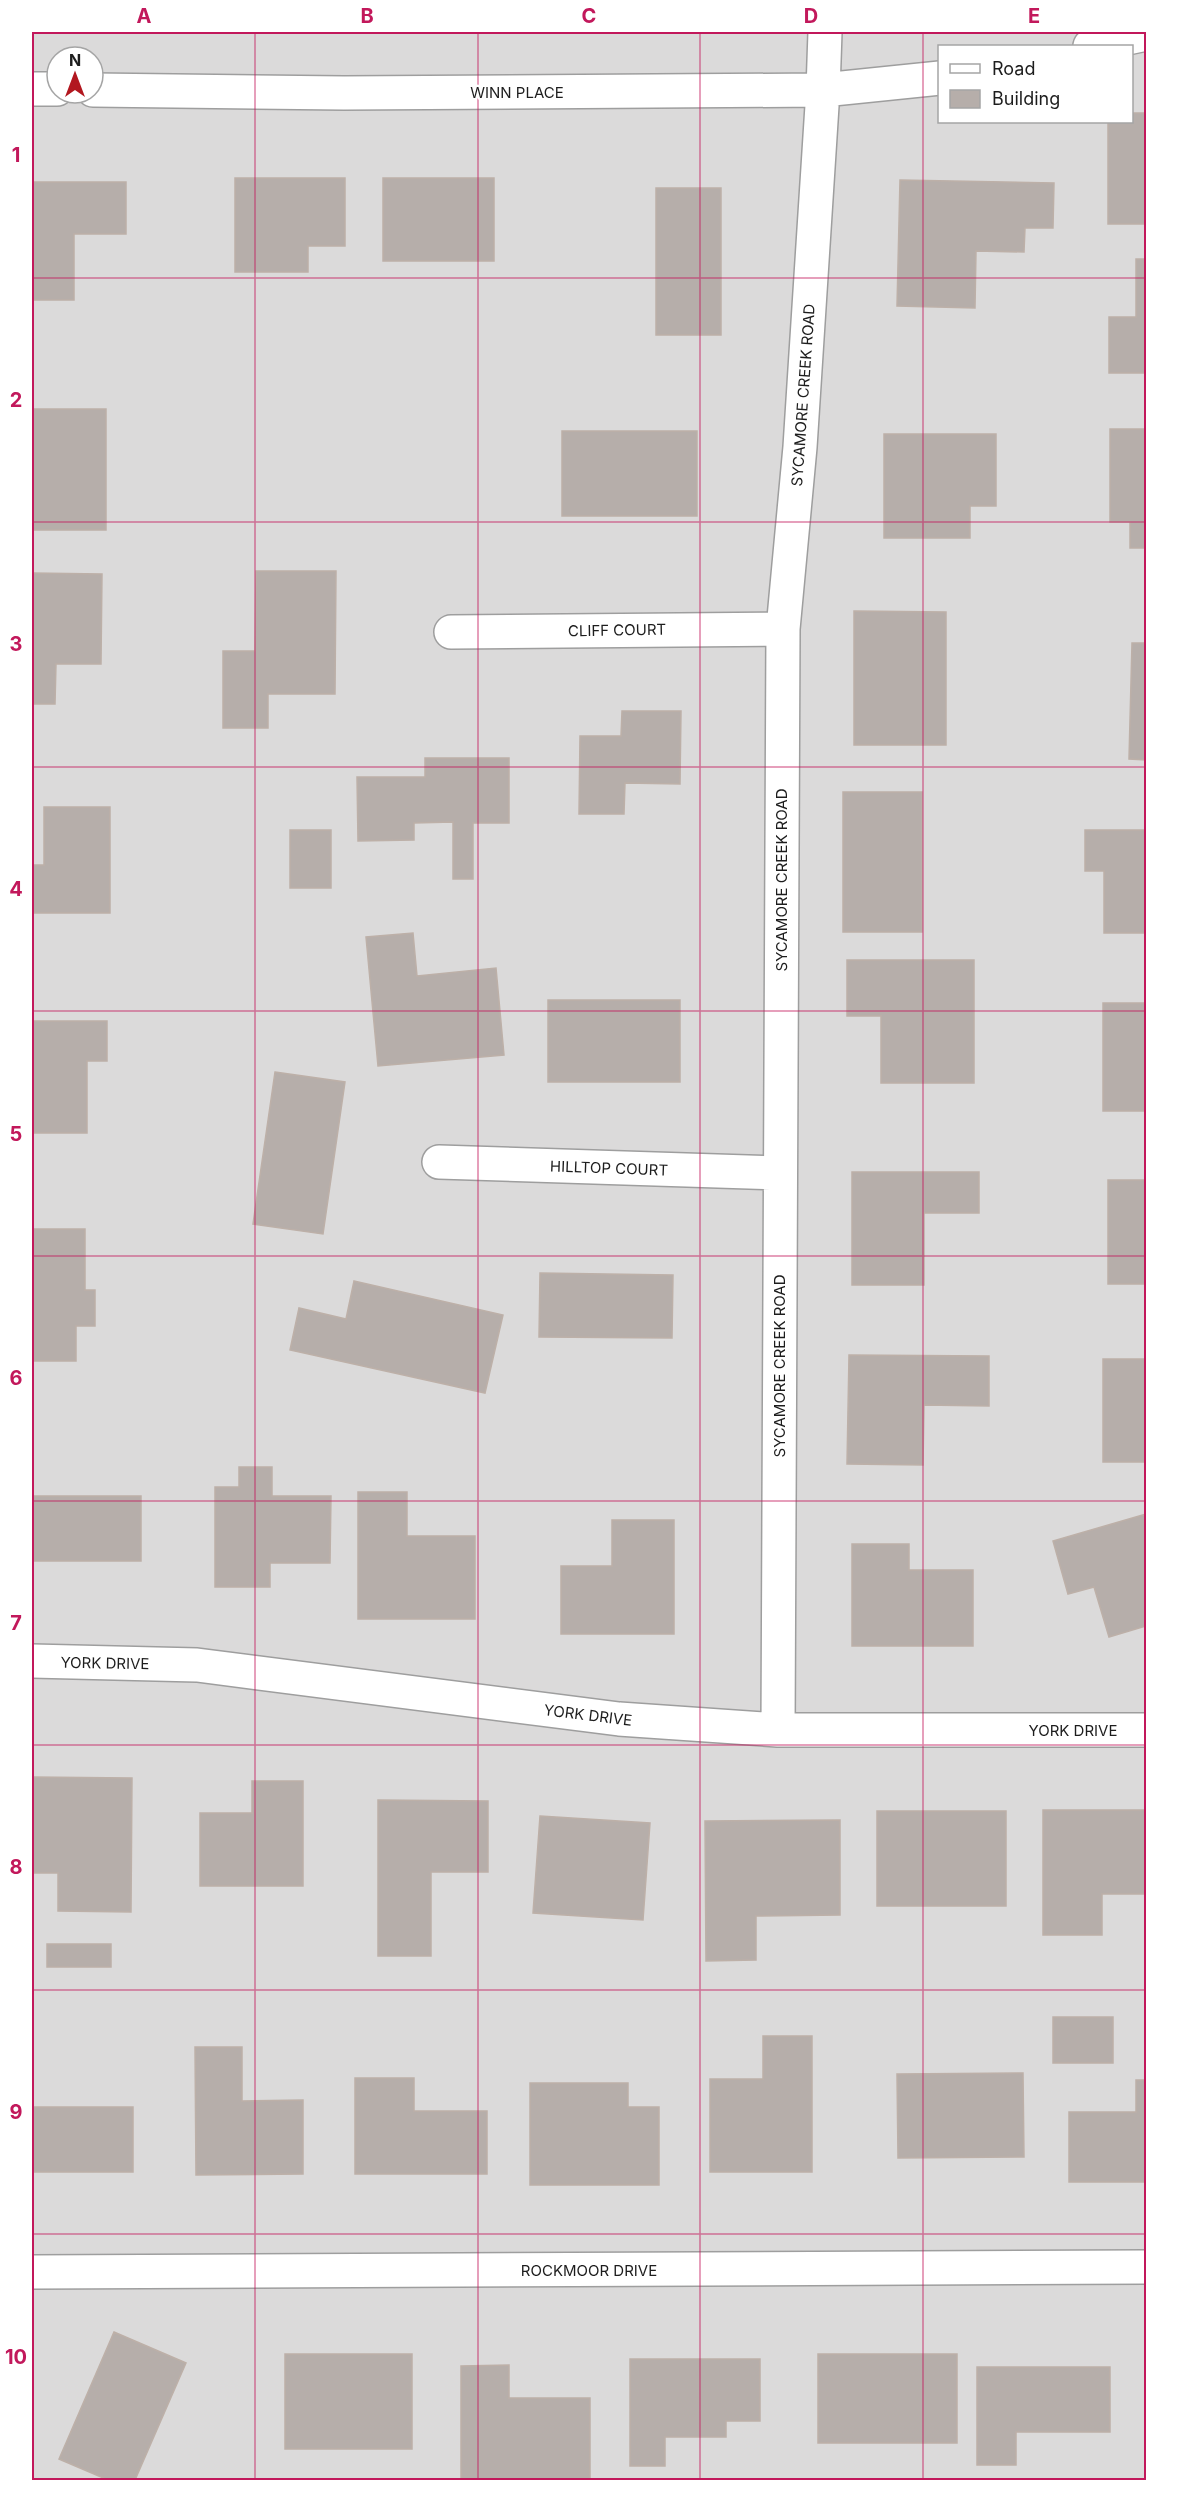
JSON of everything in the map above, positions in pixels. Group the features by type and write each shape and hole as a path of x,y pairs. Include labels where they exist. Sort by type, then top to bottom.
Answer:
{"street":[{"name":"SYCAMORE CREEK ROAD","path":"778,1730 783,629 800,447 825,32"},
{"path":"1095,45 1146,34"},
{"name":"WINN PLACE","path":"105,90 344,93 823,90 938,78"},
{"name":"CLIFF COURT","path":"451,632 783,629"},
{"name":"HILLTOP COURT","path":"440,1162 779,1173"},
{"name":"YORK DRIVE","path":"32,1661 197,1665 619,1719 778,1730 1146,1730"},
{"name":"ROCKMOOR DRIVE","path":"32,2272 1146,2267"}],"shaded area":[{"path":"32,32 1146,32 1146,2480 32,2480"}],"building":[{"path":"1133,113 1146,113 1146,224 1108,224 1108,123 1133,123"},
{"path":"235,178 345,178 345,246 308,246 308,272 235,272"},
{"path":"383,178 494,178 494,261 383,261"},
{"path":"900,180 1054,183 1053,228 1025,228 1024,252 976,251 975,308 897,306"},
{"path":"32,182 126,182 126,234 74,234 74,300 32,300"},
{"path":"656,188 721,188 721,335 656,335"},
{"path":"1136,259 1146,259 1146,373 1109,373 1109,317 1136,317"},
{"path":"32,409 106,409 106,530 32,530"},
{"path":"1110,429 1146,429 1146,548 1130,548 1130,522 1110,522"},
{"path":"562,431 697,431 697,516 562,516"},
{"path":"884,434 996,434 996,506 970,506 970,538 884,538"},
{"path":"256,571 336,571 335,694 268,694 268,728 223,728 223,651 255,651"},
{"path":"32,573 102,574 101,664 56,664 55,704 32,704"},
{"path":"854,611 946,612 946,745 854,745"},
{"path":"1132,643 1146,643 1146,760 1129,759"},
{"path":"622,711 681,711 680,784 625,783 624,814 579,814 580,736 621,736"},
{"path":"425,758 509,758 509,823 473,823 473,879 453,879 453,822 414,823 414,840 358,841 357,777 425,777"},
{"path":"843,792 922,792 922,932 843,932"},
{"path":"44,807 110,807 110,913 32,913 32,865 44,865"},
{"path":"290,830 331,830 331,888 290,888"},
{"path":"1085,830 1146,830 1146,933 1104,933 1104,871 1085,871"},
{"path":"413,933 417,976 496,968 504,1055 378,1066 366,937"},
{"path":"847,960 974,960 974,1083 881,1083 881,1016 847,1016"},
{"path":"548,1000 680,1000 680,1082 548,1082"},
{"path":"1103,1003 1146,1003 1146,1111 1103,1111"},
{"path":"32,1021 107,1021 107,1061 87,1061 87,1133 32,1133"},
{"path":"275,1072 345,1082 323,1234 253,1224"},
{"path":"852,1172 979,1172 979,1213 924,1213 924,1285 852,1285"},
{"path":"1108,1180 1146,1180 1146,1284 1108,1284"},
{"path":"32,1229 85,1229 85,1290 95,1290 95,1326 76,1326 76,1361 32,1361"},
{"path":"540,1273 673,1275 672,1338 539,1337"},
{"path":"354,1281 503,1315 485,1393 290,1350 299,1308 346,1319"},
{"path":"849,1355 989,1356 989,1406 924,1405 923,1465 847,1464"},
{"path":"1103,1359 1146,1359 1146,1462 1103,1462"},
{"path":"239,1467 272,1467 272,1496 331,1496 330,1563 270,1563 270,1587 215,1587 215,1487 239,1487"},
{"path":"358,1492 407,1492 407,1536 475,1536 475,1619 358,1619"},
{"path":"32,1496 141,1496 141,1561 32,1561"},
{"path":"1146,1514 1146,1626 1109,1637 1094,1587 1068,1594 1053,1541"},
{"path":"612,1520 674,1520 674,1634 561,1634 561,1566 612,1566"},
{"path":"852,1544 909,1544 909,1570 973,1570 973,1646 852,1646"},
{"path":"32,1777 132,1778 131,1912 58,1911 58,1873 32,1873"},
{"path":"252,1781 303,1781 303,1886 200,1886 200,1813 252,1813"},
{"path":"378,1800 488,1801 488,1872 431,1872 431,1956 378,1956"},
{"path":"1043,1810 1146,1810 1146,1894 1102,1894 1102,1935 1043,1935"},
{"path":"877,1811 1006,1811 1006,1906 877,1906"},
{"path":"540,1816 650,1823 643,1920 533,1913"},
{"path":"840,1820 840,1915 756,1916 756,1960 706,1961 705,1821"},
{"path":"47,1944 111,1944 111,1967 47,1967"},
{"path":"1053,2017 1113,2017 1113,2063 1053,2063"},
{"path":"763,2036 812,2036 812,2172 710,2172 710,2079 763,2079"},
{"path":"195,2047 242,2047 242,2101 303,2100 303,2174 196,2175"},
{"path":"1023,2073 1024,2157 898,2158 897,2074"},
{"path":"355,2078 414,2078 414,2111 487,2111 487,2174 355,2174"},
{"path":"1136,2080 1146,2080 1146,2182 1069,2182 1069,2112 1136,2112"},
{"path":"530,2083 628,2083 628,2107 659,2107 659,2185 530,2185"},
{"path":"32,2107 133,2107 133,2172 32,2172"},
{"path":"114,2332 186,2363 135,2480 108,2480 59,2459"},
{"path":"285,2354 412,2354 412,2449 285,2449"},
{"path":"818,2354 957,2354 957,2443 818,2443"},
{"path":"630,2359 760,2359 760,2421 726,2421 726,2437 665,2437 665,2466 630,2466"},
{"path":"509,2365 509,2398 590,2398 590,2479 461,2479 461,2366"},
{"path":"977,2367 1110,2367 1110,2432 1016,2432 1016,2465 977,2465"}]}
